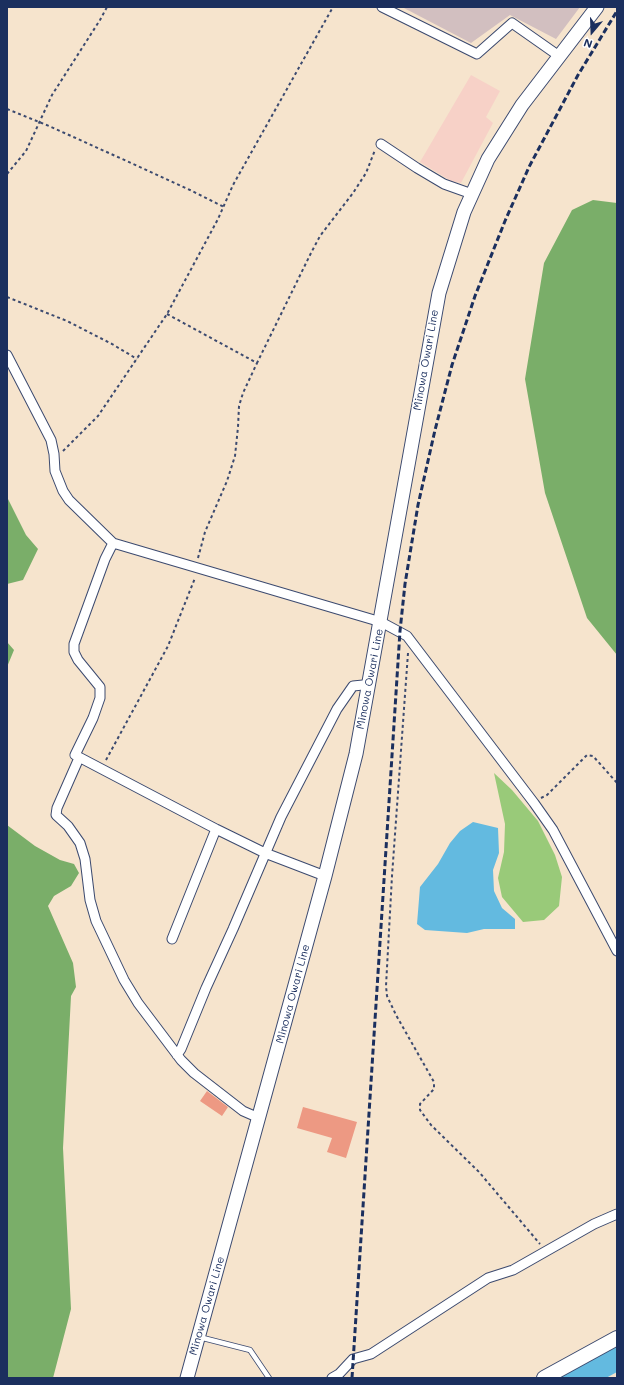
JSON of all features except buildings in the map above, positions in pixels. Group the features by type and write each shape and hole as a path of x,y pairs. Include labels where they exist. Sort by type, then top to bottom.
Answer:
{"main road":[{"name":"Minowa Owari Line","path":"187,1378 325,876 356,754 439,293 464,212 488,159 522,105 597,7"},
{"path":"544,1378 617,1338"}],"street":[{"path":"382,7 477,54 512,24 559,56"},
{"path":"381,144 444,184 472,194"},
{"path":"7,355 51,440 55,471 63,491 69,500 113,543 380,622 407,636 553,830 617,951"},
{"path":"113,543 105,559 74,644 74,652 78,660 100,687 100,698 93,718 75,755 216,829 266,853 325,876"},
{"path":"177,1055 233,930 281,817 337,709 353,686 363,685 368,687"},
{"path":"79,758 57,808 56,815 68,826 80,843 85,859 90,900 96,921 124,980 138,1003 177,1055 194,1073 243,1111 259,1118"},
{"path":"172,939 216,829"},
{"path":"332,1378 339,1374 353,1359 371,1354 488,1278 513,1270 594,1224 617,1214"}],"lane":[{"path":"198,1337 250,1350 269,1378"}],"path":[{"path":"7,174 26,151 52,96 107,7"},
{"path":"54,454 65,449 98,416 167,314 241,172 334,7"},
{"path":"7,109 49,126 224,207"},
{"path":"101,768 168,646 197,573 195,568 205,532 227,481 235,456 238,406 243,393 320,236 353,193 366,173 377,145 381,144"},
{"path":"7,297 67,321 112,344 137,359"},
{"path":"167,314 258,363"},
{"path":"412,642 408,647 401,735 386,986 387,996 434,1082 434,1089 420,1104 420,1110 431,1125 479,1172 546,1250"},
{"path":"534,803 547,795 587,755 593,756 617,783"}],"shaded area":[{"path":"402,7 580,7 556,39 510,15 471,43"},
{"path":"471,75 500,91 486,117 493,123 461,183 451,181 420,162"}],"green space":[{"path":"593,200 617,203 617,655 587,618 545,493 525,379 544,263 572,210"},
{"path":"7,497 26,535 38,549 23,580 7,584"},
{"path":"7,642 14,650 7,667"},
{"path":"494,773 512,790 538,821 555,855 562,877 559,906 544,920 523,922 502,897 498,878 504,852 505,824"},
{"path":"7,825 35,846 60,860 74,864 79,873 71,886 54,896 48,906 73,963 76,987 71,996 63,1148 71,1309 53,1378 7,1378"}],"water":[{"path":"473,822 498,828 499,853 493,870 494,891 502,908 515,919 515,929 484,929 467,933 425,930 417,924 420,887 438,864 450,843 460,831"},
{"path":"617,1345 617,1372 606,1378 556,1378"}],"railway":[{"path":"352,1378 400,631 405,584 418,505 452,365 475,296 505,221 529,167 578,75 617,11"}]}
